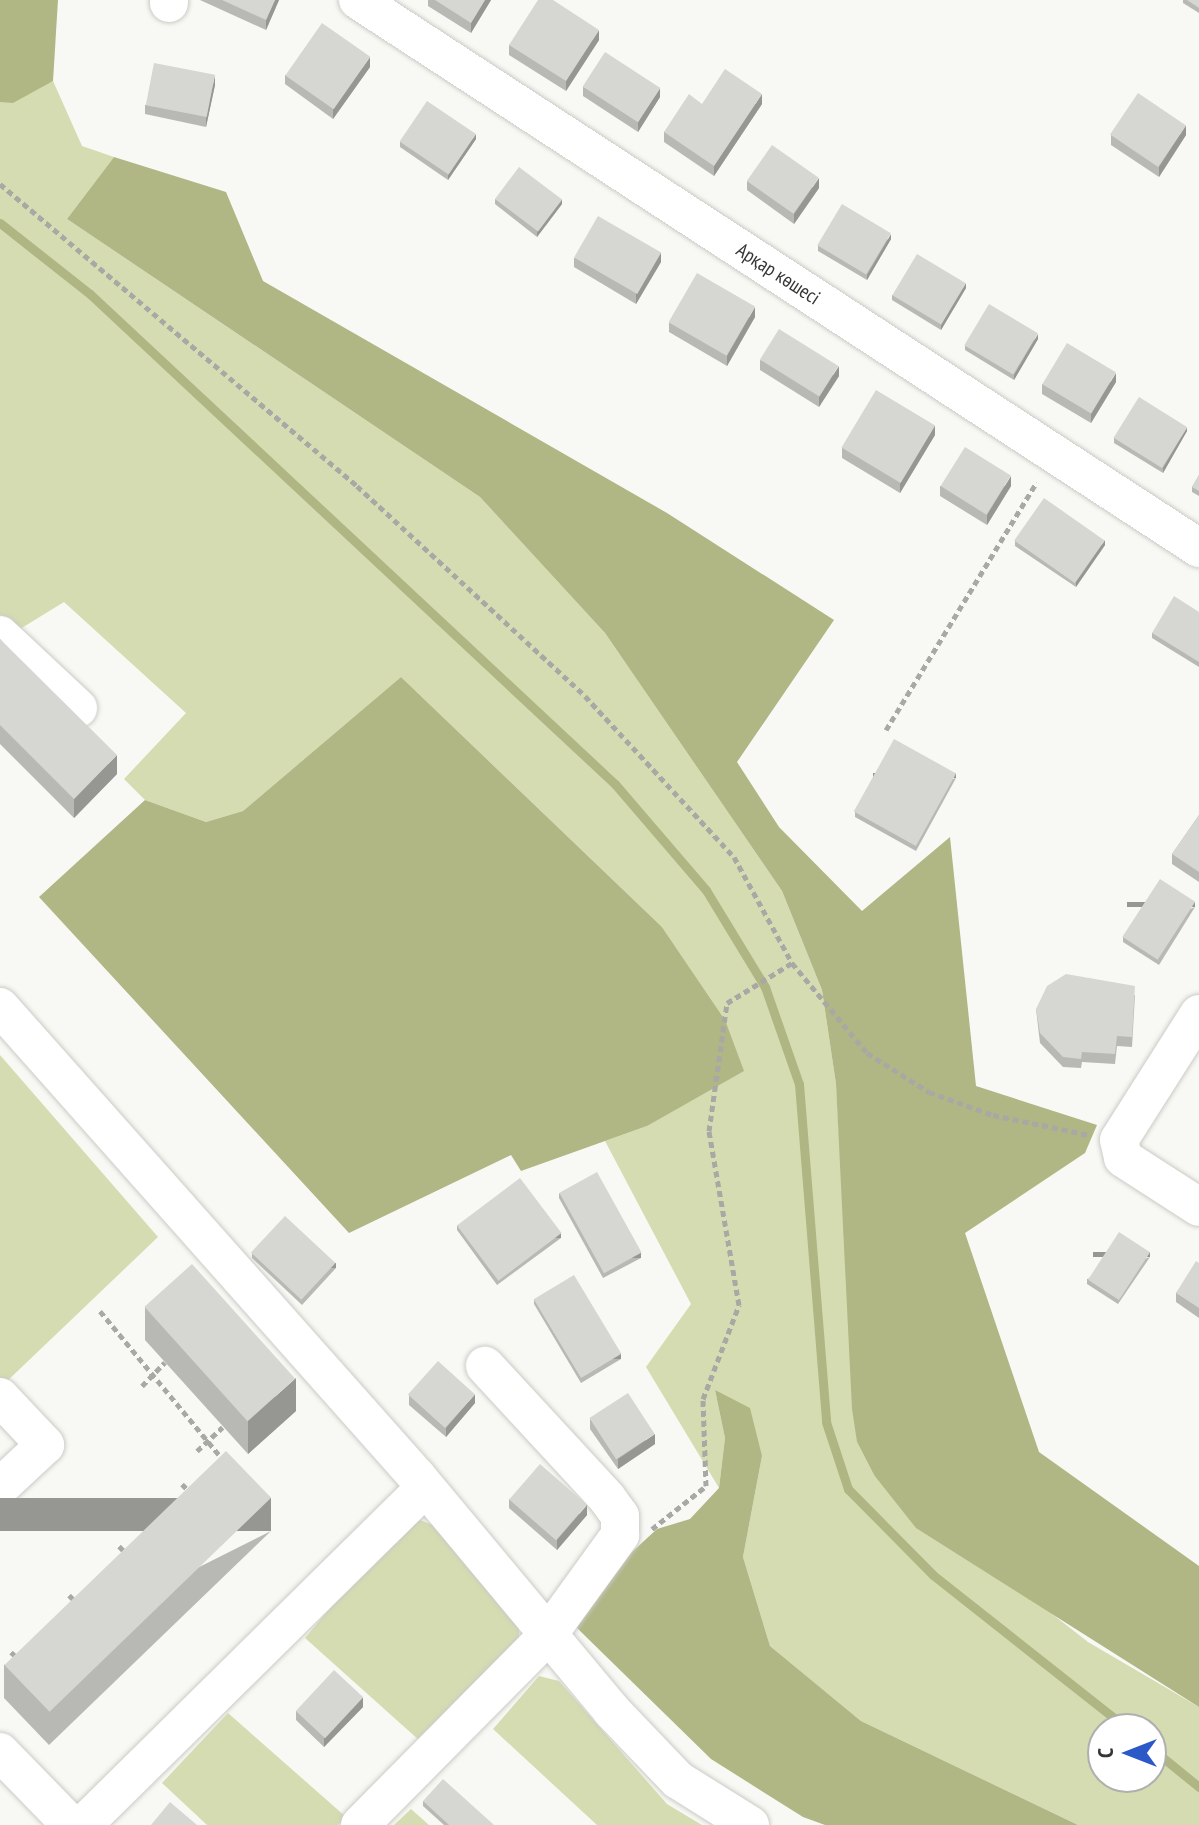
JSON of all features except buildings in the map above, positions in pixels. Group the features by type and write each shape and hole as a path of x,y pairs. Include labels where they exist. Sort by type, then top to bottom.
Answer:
{"street":[{"name":"Арқар көшесі","path":"358,0 1199,548"},
{"path":"0,635 78,708"},
{"path":"0,1007 425,1488 547,1636 678,1780 750,1825"},
{"path":"1199,1014 1119,1140 1123,1158 1199,1207"},
{"path":"360,1825 547,1636 613,1552 620,1516 485,1366"},
{"path":"0,1397 45,1445 0,1487"},
{"path":"83,1825 425,1488"},
{"path":"0,1752 71,1825"}],"path":[{"path":"0,184 357,486 585,696 734,857 792,963 892,1073 993,1115 1119,1140"},
{"path":"886,730 1054,453"},
{"path":"613,1552 684,1510 706,1486 703,1399 739,1305 709,1131 727,1003 792,963"},
{"path":"100,1311 229,1467 218,1477"},
{"path":"142,1386 165,1362"},
{"path":"197,1451 223,1427"},
{"path":"182,1484 204,1506"},
{"path":"186,1508 207,1488"},
{"path":"119,1546 140,1567"},
{"path":"122,1569 143,1549"},
{"path":"69,1595 81,1607"},
{"path":"72,1616 91,1598"},
{"path":"11,1652 32,1671"},
{"path":"11,1673 33,1653"}],"green space":[{"path":"0,0 58,0 53,81 13,103 0,102"},
{"path":"53,81 82,146 114,157 67,219 480,497 605,633 782,891 822,990 836,1084 857,1442 874,1475 1088,1642 1199,1707 1199,1825 1078,1825 861,1721 770,1646 743,1557 762,1456 715,1390 725,1438 719,1488 646,1367 691,1304 605,1141 647,1126 725,1020 662,927 401,677 243,811 206,822 145,800 124,779 186,713 64,602 7,637 0,630 0,102"},
{"path":"114,157 226,192 263,281 667,513 834,620 737,762 779,827 862,911 950,837 976,1086 1097,1125 1085,1153 965,1233 1039,1452 1199,1566 1199,1707 916,1528 874,1475 857,1442 852,1409 836,1084 822,990 782,891 605,633 480,497 67,219"},
{"path":"401,677 662,927 725,1020 744,1071 647,1126 521,1171 511,1155 349,1233 39,897 145,800 206,822 243,811"},
{"path":"0,1055 158,1237 3,1385 0,1382"},
{"path":"715,1390 750,1408 762,1456 743,1557 770,1646 861,1721 1078,1825 825,1825 803,1817 711,1759 576,1627 632,1552 657,1529 690,1519 719,1488 725,1438"},
{"path":"420,1520 438,1527 519,1628 519,1643 420,1741 305,1638 393,1533"},
{"path":"539,1676 559,1681 667,1804 702,1825 597,1825 493,1729"},
{"path":"228,1713 346,1817 338,1825 207,1825 162,1783"},
{"path":"411,1809 429,1825 394,1825"}],"waterway":[{"path":"0,223 90,294 615,784 706,890 765,987 799,1084 826,1422 848,1489 933,1575 1108,1713"},
{"path":"1167,1761 1199,1787"}]}
